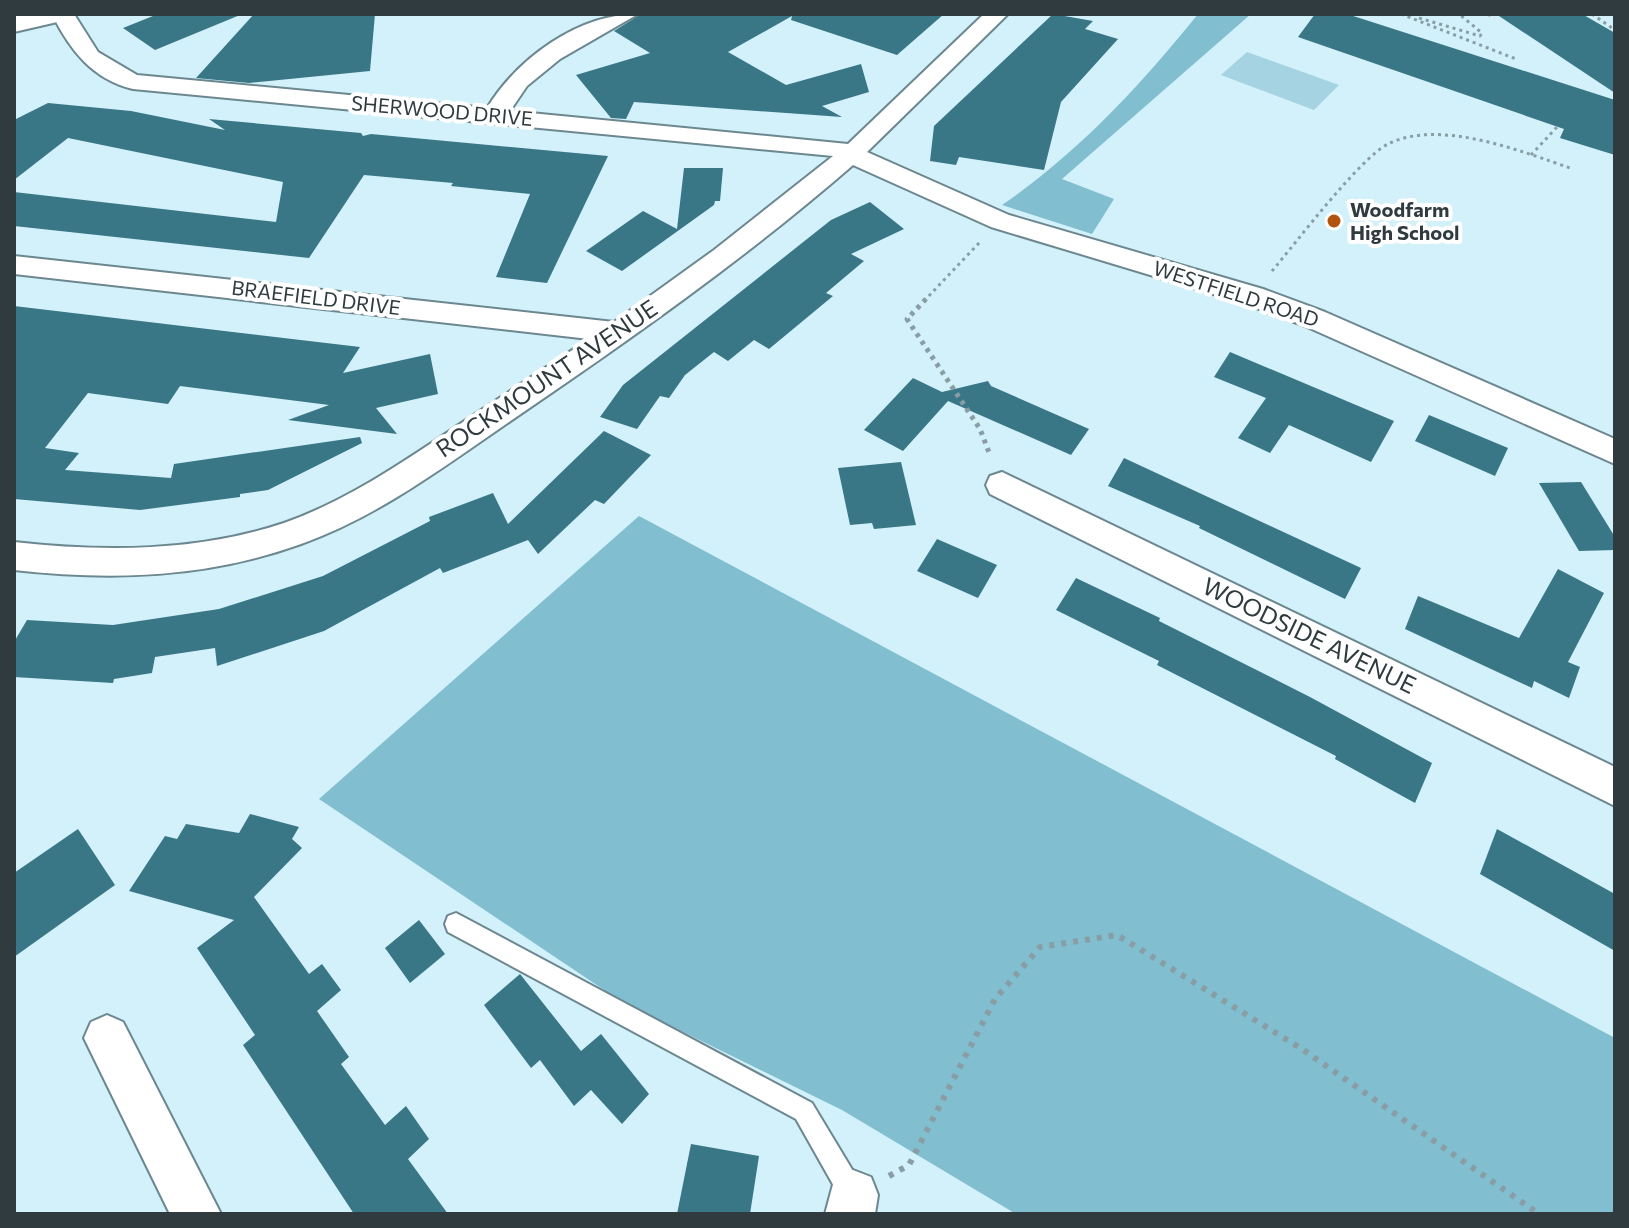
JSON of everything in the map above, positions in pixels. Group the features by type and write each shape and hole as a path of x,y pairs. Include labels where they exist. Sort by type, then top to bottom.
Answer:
{"street":[{"path":"14,24 57,14"},
{"name":"SHERWOOD DRIVE","path":"63,14 86,56 110,74 133,82 852,153"},
{"path":"495,116 513,89 552,54 585,33 627,14"},
{"name":"ROCKMOUNT AVENUE","path":"14,556 146,565 192,559 292,533 349,508 434,457 619,332 852,153 997,14"},
{"name":"WESTFIELD ROAD","path":"852,153 1000,221 1253,296 1358,338 1615,452"},
{"name":"BRAEFIELD DRIVE","path":"14,265 619,332"},
{"name":"WOODSIDE AVENUE","path":"1002,485 1615,787"},
{"path":"107,1038 196,1214"}],"lane":[{"path":"456,924 804,1111 851,1205"}],"path":[{"path":"1404,14 1480,36"},
{"path":"1404,14 1516,59"},
{"path":"1459,14 1482,33 1473,44"},
{"path":"1488,14 1494,18"},
{"path":"1592,14 1615,30"},
{"path":"1531,155 1557,127"},
{"path":"1253,296 1388,144 1423,138 1464,138 1573,169"},
{"path":"1000,221 907,319 980,429 1002,485"},
{"path":"851,1205 909,1165 995,999 1040,947 1117,935 1302,1049 1539,1214"}],"shaded area":[{"path":"1198,14 1251,14 1062,179 1114,199 1092,234 1002,205 1057,163 1107,117"},
{"path":"1247,52 1339,85 1314,110 1221,75"},
{"path":"639,516 1615,1038 1615,1214 1016,1214 842,1110 622,1002 319,799"}],"building":[{"path":"158,14 240,15 155,50 123,28"},
{"path":"254,14 375,14 370,71 249,83 196,78"},
{"path":"641,14 944,14 897,55 791,20 792,16 728,52 786,85 861,64 869,92 822,106 842,117 634,102 626,119 611,118 576,75 650,53 614,31"},
{"path":"1053,14 1093,21 1085,29 1118,39 1061,102 1044,170 959,157 956,165 930,161 934,126"},
{"path":"1315,14 1347,14 1615,100 1615,155 1560,138 1564,129 1298,37"},
{"path":"1496,14 1582,14 1615,33 1615,93"},
{"path":"48,103 131,111 225,130 209,119 361,133 363,136 371,134 608,156 547,283 496,277 530,194 451,186 453,183 364,175 309,258 14,226 14,192 276,222 283,182 68,138 14,180 14,120"},
{"path":"684,168 723,168 720,201 715,201 714,205 622,271 586,251 643,211 677,229"},
{"path":"870,202 904,229 851,254 864,261 826,293 833,296 769,349 754,340 728,361 714,352 685,375 669,398 660,396 637,429 600,417 623,385 831,220"},
{"path":"14,306 360,347 343,373 430,354 438,394 376,408 397,434 288,420 329,405 180,386 168,404 88,393 45,448 79,453 65,470 171,478 174,464 360,437 362,443 268,490 240,494 240,497 140,510 14,499"},
{"path":"1230,352 1394,421 1371,462 1289,425 1270,453 1238,438 1266,398 1214,377"},
{"path":"913,378 942,392 988,381 991,386 1089,429 1071,455 948,401 903,451 864,430"},
{"path":"1429,415 1508,448 1495,476 1415,441"},
{"path":"604,431 651,455 604,504 595,500 538,554 528,540 443,573 440,568 324,631 217,666 215,648 155,657 152,673 114,679 113,683 14,677 14,642 27,620 113,625 219,609 323,576 430,521 429,517 493,493 508,524"},
{"path":"1124,458 1361,568 1345,599 1200,526 1108,486"},
{"path":"901,462 916,525 874,529 872,523 850,525 838,468"},
{"path":"1581,482 1615,537 1615,550 1579,551 1539,483"},
{"path":"937,539 997,565 978,598 917,571"},
{"path":"1558,569 1604,593 1568,662 1580,667 1569,698 1534,681 1532,688 1405,629 1418,596 1519,638"},
{"path":"1076,578 1160,618 1159,621 1432,763 1415,803 1335,759 1336,756 1157,665 1159,661 1056,610"},
{"path":"250,814 299,827 292,839 302,848 254,897 309,974 322,964 341,990 317,1011 349,1057 341,1064 385,1125 406,1106 429,1139 408,1159 448,1214 354,1214 243,1045 255,1035 197,948 234,920 129,891 165,836 177,839 186,824 239,833"},
{"path":"78,829 115,885 14,957 14,873"},
{"path":"1497,829 1615,894 1615,951 1480,874"},
{"path":"419,920 445,954 410,983 385,948"},
{"path":"520,974 581,1051 601,1034 649,1094 622,1124 591,1090 574,1106 540,1060 531,1068 484,1005"},
{"path":"691,1144 759,1156 750,1214 677,1214"}],"place":[{"name":"Woodfarm High School","path":"1334,221"}]}
